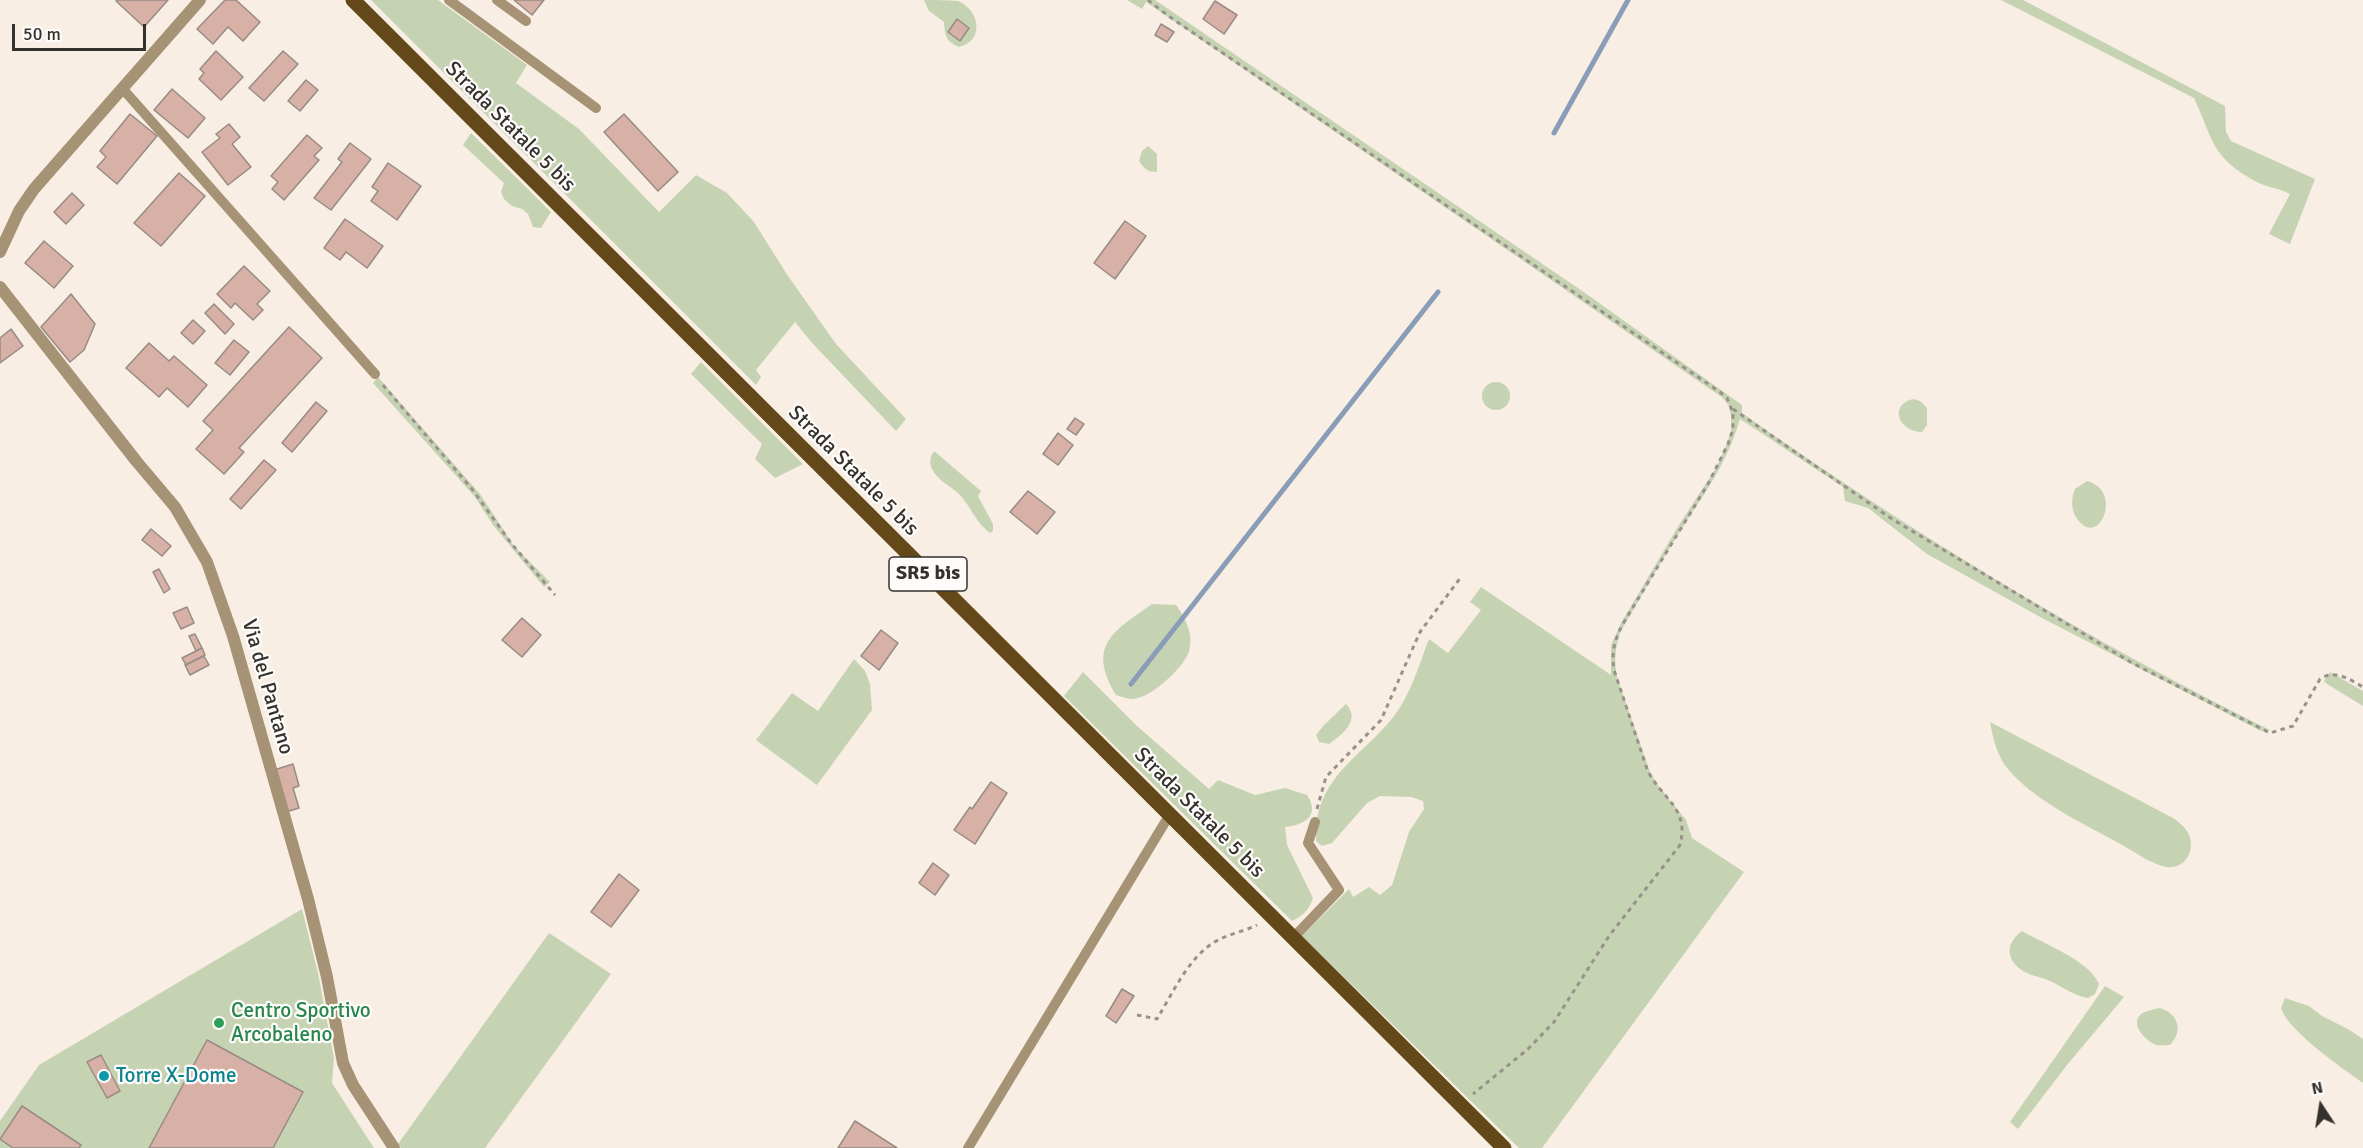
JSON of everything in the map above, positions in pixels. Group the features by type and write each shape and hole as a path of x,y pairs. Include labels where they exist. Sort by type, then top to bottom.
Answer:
{"main road":[{"name":"Strada Statale 5 bis","path":"353,0 1504,1148"}],"street":[{"path":"0,252 29,196 200,0"},
{"name":"Via del Pantano","path":"0,287 175,507 207,562 233,636 308,899 327,977 343,1064 353,1085 394,1148"}],"lane":[{"path":"450,0 596,108"},
{"path":"497,0 526,21"},
{"path":"122,88 375,374"},
{"path":"968,1148 1170,814"},
{"path":"1294,937 1339,890 1308,843 1315,822"}],"path":[{"path":"1148,0 1720,392 1731,408 1893,519 2134,664 2270,733 2294,726 2320,679 2326,675 2346,677 2363,687"},
{"path":"375,374 472,489 511,543 555,595"},
{"path":"1462,1106 1528,1049 1554,1023 1609,936 1680,845 1682,833 1679,815 1671,800 1653,781 1647,769 1614,670 1613,654 1624,622 1721,460 1733,429 1731,408"},
{"path":"1315,822 1326,777 1381,720 1420,632 1461,577"},
{"path":"1137,1015 1156,1019 1191,965 1205,949 1229,935 1257,925 1270,913"}],"green space":[{"path":"371,0 438,0 527,65 516,83 579,129 659,212 696,175 727,193 754,222 788,276 836,344 906,419 896,431 795,322 756,370 761,377 756,385"},
{"path":"924,0 958,1 966,6 975,18 976,32 973,39 959,47 948,40 944,22 929,11"},
{"path":"1127,0 1155,0 1588,295 1742,405 1742,413 1869,500 2066,621 2133,659 2270,730 2261,731 2042,618 1927,554 1868,508 1845,501 1843,487 1740,419 1729,449 1715,476 1621,631 1615,659 1617,677 1650,772 1657,784 1686,820 1692,838 1744,872 1542,1148 1519,1148 1302,936 1349,889 1353,897 1369,887 1380,895 1392,885 1409,832 1424,809 1423,801 1411,797 1380,796 1367,803 1332,843 1322,846 1316,841 1318,816 1323,798 1343,769 1382,730 1400,707 1414,679 1429,639 1448,653 1481,610 1470,602 1481,587 1611,675 1611,645 1621,623 1716,468 1726,446 1731,431 1729,406 1723,398 1146,2 1142,9"},
{"path":"2001,0 2023,0 2225,106 2226,132 2231,141 2315,179 2290,244 2269,234 2290,194 2259,183 2230,164 2221,155 2210,136 2194,98"},
{"path":"471,133 551,212 541,228 533,227 528,214 504,199 501,192 504,183 463,145"},
{"path":"1148,146 1157,154 1157,172 1146,170 1139,161 1142,151"},
{"path":"701,362 803,464 775,478 755,459 762,444 691,374"},
{"path":"378,377 480,494 514,546 550,582 544,587 493,525 475,497 373,383"},
{"path":"1496,382 1506,386 1510,396 1506,406 1496,410 1486,406 1482,396 1486,386"},
{"path":"1913,399 1920,401 1927,408 1927,425 1922,432 1907,428 1900,418 1901,407 1905,402"},
{"path":"934,451 981,491 978,496 993,524 993,531 990,533 985,529 960,495 941,480 932,469 930,462"},
{"path":"2087,481 2098,487 2104,496 2106,506 2099,524 2092,528 2084,526 2074,514 2072,507 2075,489"},
{"path":"1152,604 1176,605 1190,634 1188,654 1171,676 1146,695 1130,699 1116,695 1107,678 1104,651 1116,631"},
{"path":"854,659 865,671 870,684 872,710 817,785 756,740 792,693 818,711"},
{"path":"1083,672 1137,726 1209,789 1218,780 1255,795 1285,788 1307,795 1311,803 1311,814 1304,822 1285,827 1287,845 1313,898 1303,914 1292,921 1064,696"},
{"path":"2330,672 2363,691 2363,706 2324,681"},
{"path":"1346,704 1352,716 1348,726 1329,744 1319,742 1316,735"},
{"path":"1990,722 2173,818 2184,827 2190,837 2190,850 2185,861 2180,865 2166,867 2147,860 2037,796 2021,783 2004,764 1996,747"},
{"name":"Centro Sportivo Arcobaleno","path":"302,909 318,973 334,1058 332,1083 374,1148 0,1148 0,1121 39,1065"},
{"path":"2022,931 2086,968 2099,984 2095,994 2088,998 2078,995 2020,969 2012,960 2010,950 2013,940"},
{"path":"549,933 611,974 485,1148 401,1148 398,1144"},
{"path":"2105,986 2124,997 2067,1065 2018,1129 2010,1122"},
{"path":"2285,998 2309,1006 2363,1039 2363,1083 2304,1038 2281,1008"},
{"path":"2160,1008 2171,1014 2177,1023 2177,1034 2170,1045 2152,1043 2138,1027 2138,1018 2141,1014"}],"building":[{"path":"117,0 168,0 144,27"},
{"path":"225,0 236,0 260,22 243,41 228,27 213,44 197,29"},
{"path":"514,0 544,0 532,15"},
{"path":"1215,1 1237,15 1224,34 1203,19"},
{"path":"957,19 969,28 960,41 948,32"},
{"path":"1161,24 1174,32 1167,42 1155,35"},
{"path":"216,51 243,77 221,100 199,79 204,73 200,69"},
{"path":"283,51 298,64 264,101 249,88"},
{"path":"306,80 318,90 300,111 288,101"},
{"path":"172,89 205,118 188,138 154,110"},
{"path":"130,114 157,136 117,184 97,167 106,157 100,151"},
{"path":"624,114 678,172 658,191 604,132"},
{"path":"229,124 240,137 232,144 251,167 228,185 202,152 220,138 216,134"},
{"path":"307,135 322,148 314,156 319,160 284,200 272,189 278,182 271,176"},
{"path":"350,143 371,159 331,210 314,198 342,162 338,159"},
{"path":"388,163 421,186 397,220 371,201 378,191 372,187"},
{"path":"179,173 205,196 161,246 134,223"},
{"path":"72,193 84,205 66,224 54,212"},
{"path":"345,219 383,246 367,268 346,252 340,260 324,248"},
{"path":"1125,221 1146,236 1115,279 1094,263"},
{"path":"44,241 73,266 54,288 25,263"},
{"path":"244,266 270,291 257,304 263,310 253,320 235,303 231,308 217,294"},
{"path":"71,294 95,324 84,350 70,362 41,327"},
{"path":"214,304 234,324 225,334 205,313"},
{"path":"193,320 205,331 193,344 181,333"},
{"path":"289,327 322,358 239,448 244,452 224,474 196,449 213,430 203,421"},
{"path":"11,329 23,346 0,363 0,338"},
{"path":"234,340 249,352 230,375 215,363"},
{"path":"149,343 169,361 174,356 207,385 188,407 167,388 159,397 126,368"},
{"path":"316,402 327,411 292,452 282,443"},
{"path":"1075,418 1084,424 1076,435 1067,429"},
{"path":"1058,433 1073,445 1058,465 1043,454"},
{"path":"264,460 276,470 241,509 230,499"},
{"path":"1028,491 1055,512 1037,534 1010,512"},
{"path":"151,529 171,546 162,556 142,540"},
{"path":"159,569 170,589 164,593 153,572"},
{"path":"187,607 194,623 181,629 173,613"},
{"path":"522,618 541,635 522,657 502,640"},
{"path":"881,630 898,643 879,670 861,656"},
{"path":"195,634 202,648 196,651 189,636"},
{"path":"202,648 205,655 186,665 182,658"},
{"path":"204,656 209,665 190,675 185,665"},
{"path":"293,764 299,786 293,788 299,808 286,812 274,770"},
{"path":"991,782 1007,793 975,844 954,830"},
{"path":"933,863 949,875 935,895 919,883"},
{"path":"619,874 639,890 611,927 591,912"},
{"path":"1122,989 1134,996 1116,1023 1106,1016"},
{"path":"207,1040 303,1092 273,1148 149,1148"},
{"name":"Torre X-Dome","path":"101,1055 120,1091 107,1098 87,1062"},
{"path":"22,1106 81,1145 79,1148 13,1148 0,1139"},
{"path":"855,1121 897,1148 838,1148"}],"waterway":[{"path":"1554,133 1628,0"},
{"path":"1131,684 1438,292"}],"place":[{"name":"Centro Sportivo Arcobaleno","path":"219,1023"},
{"name":"Torre X-Dome","path":"104,1076"}]}
